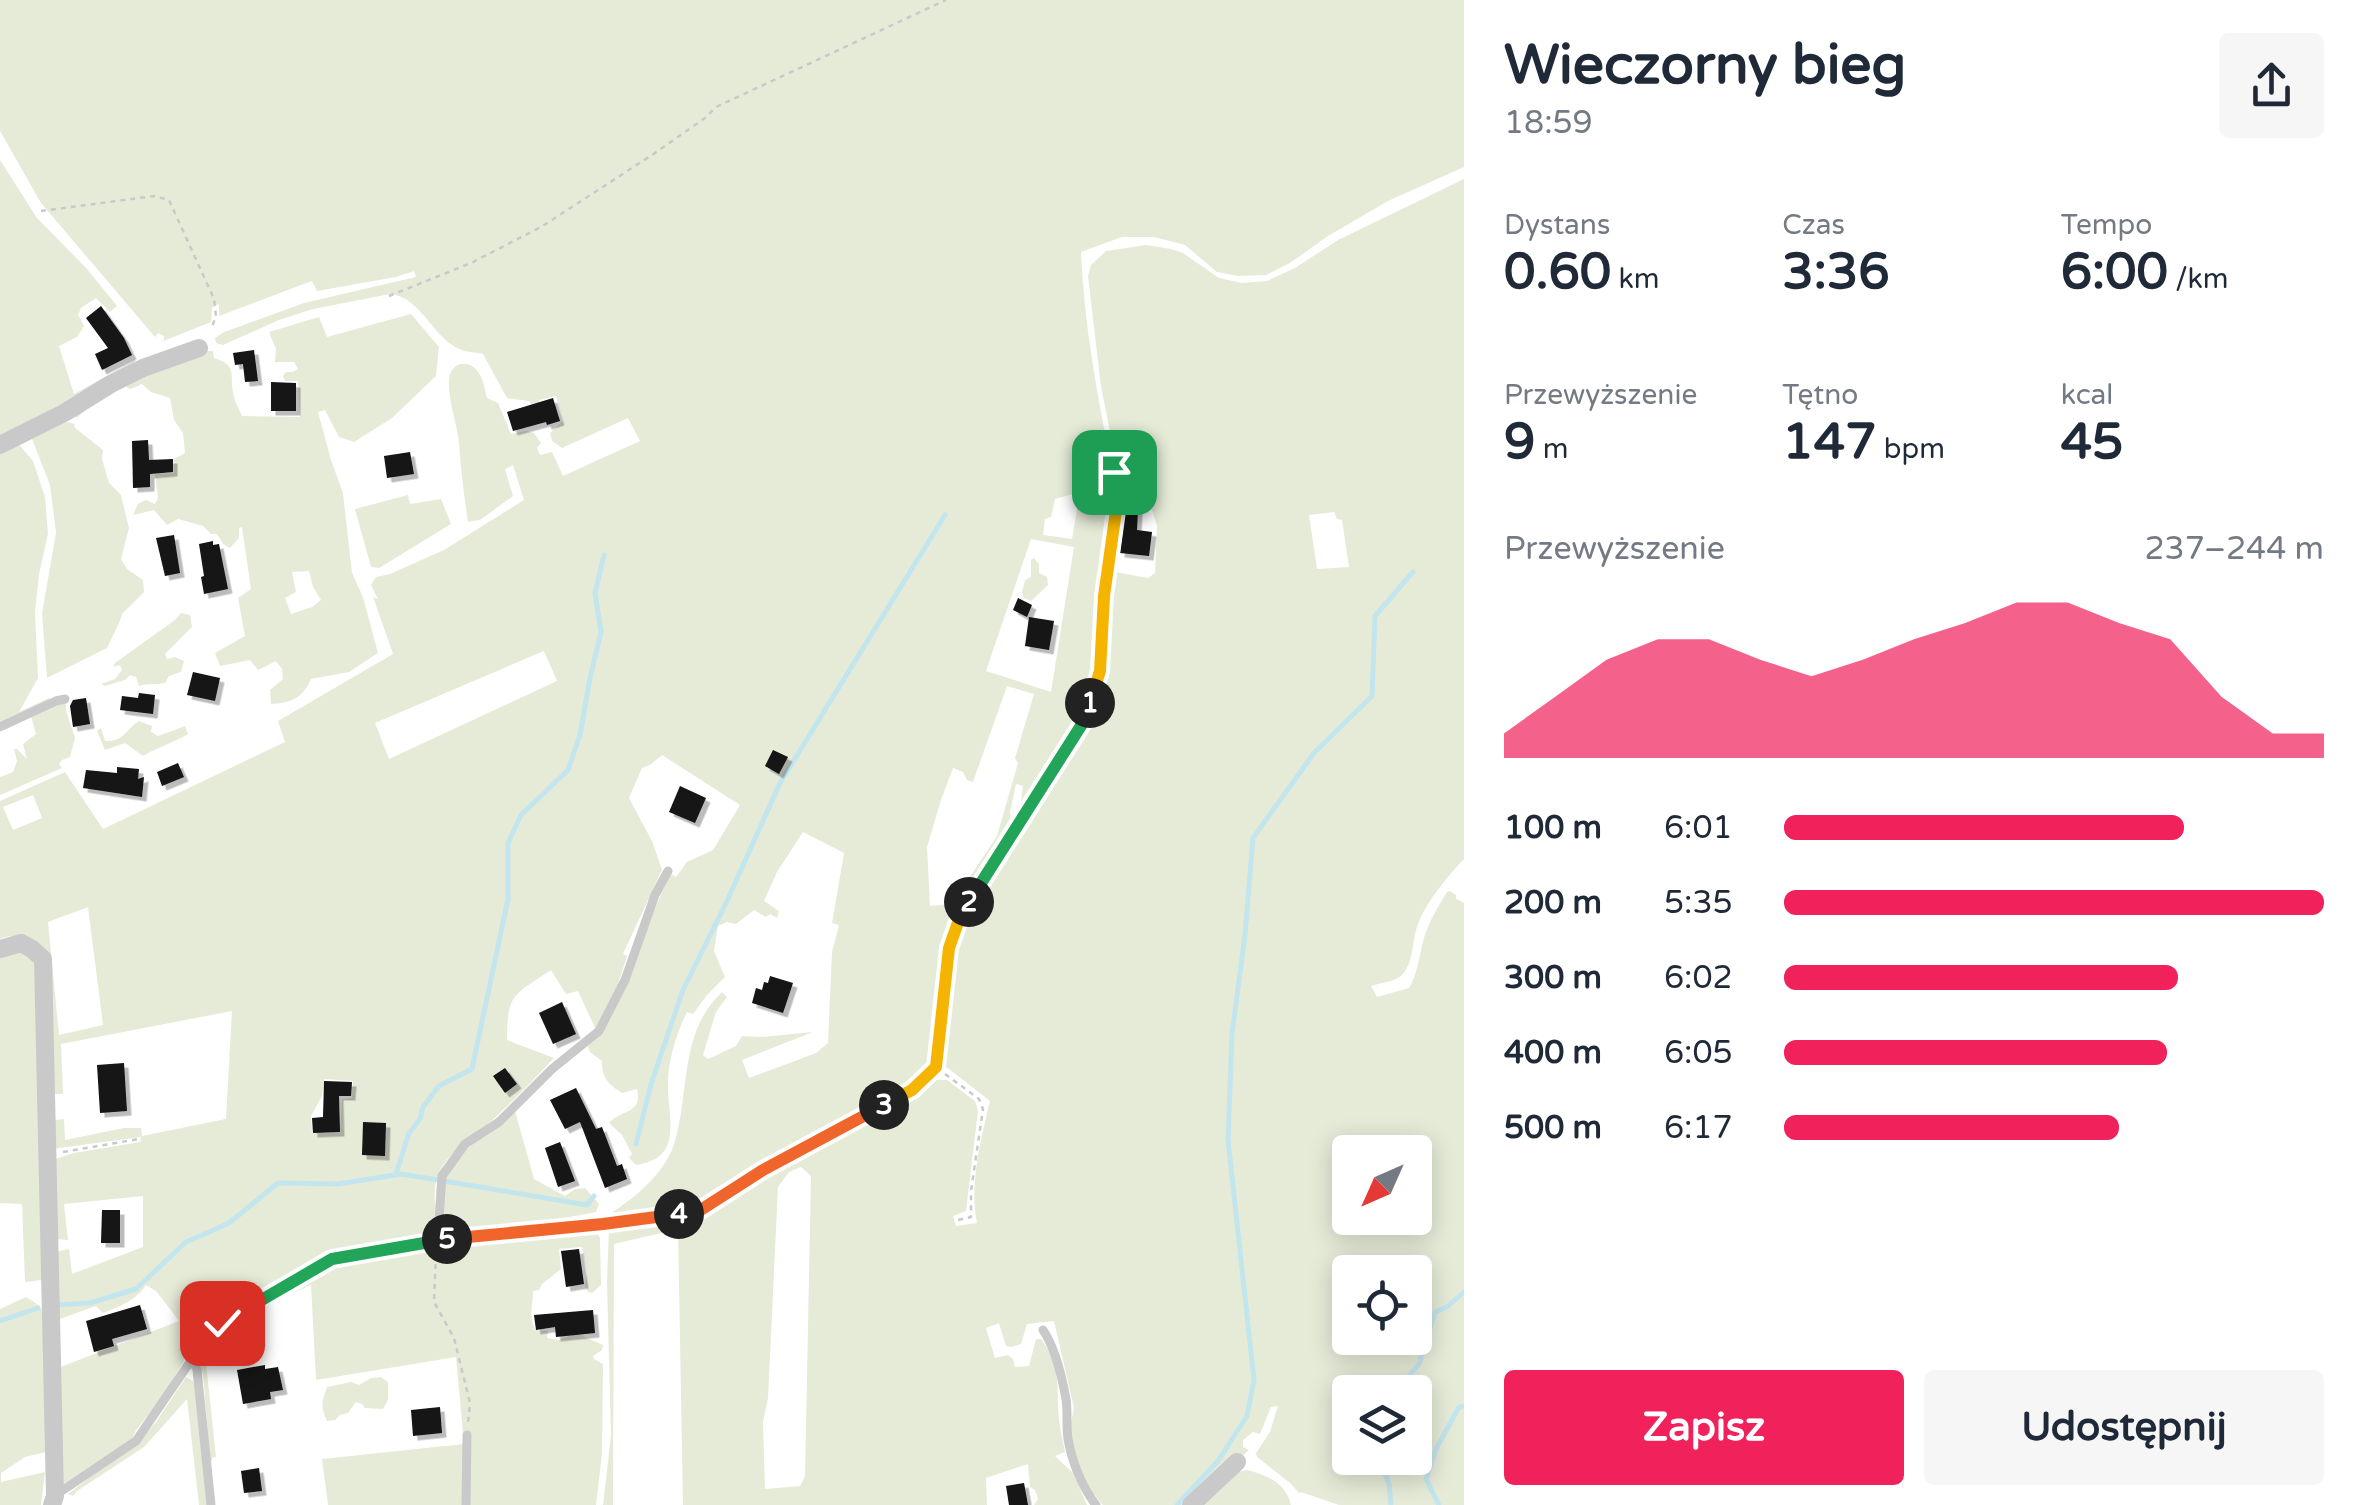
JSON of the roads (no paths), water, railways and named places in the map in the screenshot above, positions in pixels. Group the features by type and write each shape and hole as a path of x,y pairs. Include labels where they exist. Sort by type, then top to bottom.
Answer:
{"street":[{"path":"0,445 111,384 199,348"},
{"path":"0,949 21,942 43,959 54,1500"},
{"path":"1191,1505 1236,1462"}],"lane":[{"path":"54,1500 136,1441 192,1359 222,1323 332,1259 434,1241 699,1211 763,1170 912,1090 936,1067 949,948 960,917 1084,721 1100,671 1104,596 1116,511 1114,472"},
{"path":"0,727 65,699"},
{"path":"434,1241 442,1176 466,1144 498,1122 552,1069 599,1032 625,980 668,871"},
{"path":"1043,1330 1051,1342 1066,1399 1068,1438 1076,1467 1096,1505"},
{"path":"192,1359 198,1370 210,1505"},
{"path":"466,1505 467,1435"}],"waterway":[{"path":"636,1144 651,1084 683,990 780,783 945,515"},
{"path":"396,1174 409,1133 420,1119 423,1107 439,1086 472,1069 508,899 508,843 521,815 568,770 580,735 601,632 595,593 604,555"},
{"path":"1177,1505 1218,1461 1247,1416 1254,1380 1228,1140 1232,1034 1253,838 1314,753 1372,696 1375,616 1413,572"},
{"path":"56,1305 90,1303 136,1289 186,1242 229,1223 278,1183 338,1184 401,1174 438,1180"},
{"path":"444,1181 587,1205 594,1196"},
{"path":"1410,1375 1419,1364 1435,1312 1464,1292"},
{"path":"0,1321 38,1308"},
{"path":"1439,1505 1426,1479 1436,1449 1459,1407 1464,1406"},
{"path":"1386,1475 1391,1505"}]}
